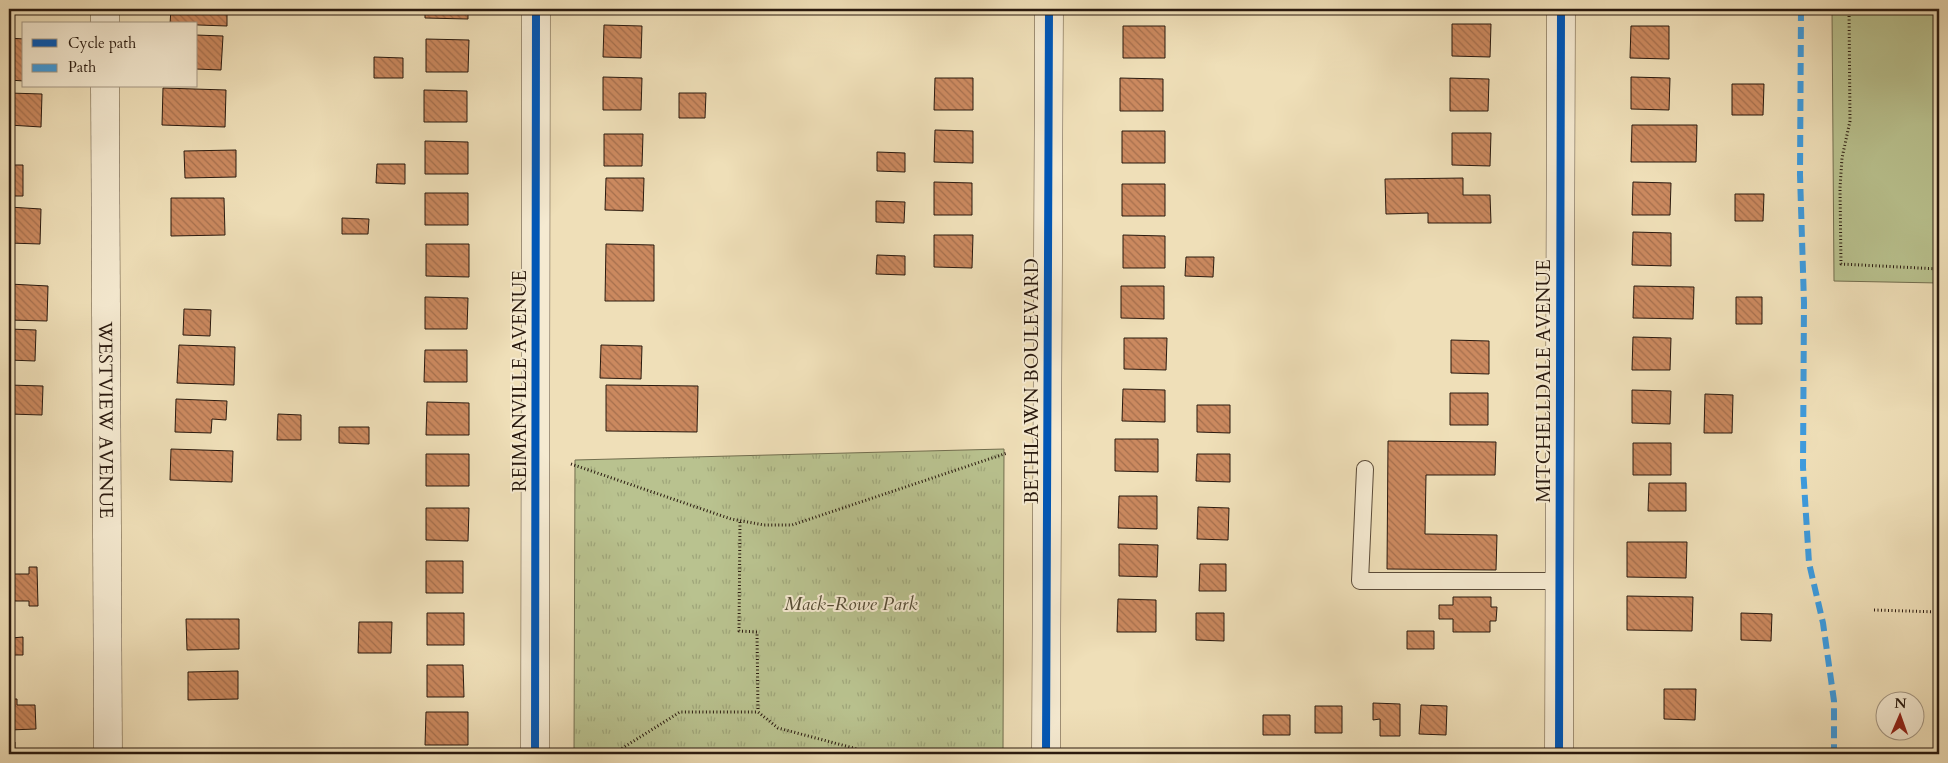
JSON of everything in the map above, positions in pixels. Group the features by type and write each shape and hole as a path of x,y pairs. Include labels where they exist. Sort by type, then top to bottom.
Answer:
{"street":[{"path":"105,9 105,22"},
{"name":"REIMANVILLE AVENUE","path":"535,754 536,9"},
{"name":"BETHLAWN BOULEVARD","path":"1046,754 1049,9"},
{"name":"MITCHELLDALE AVENUE","path":"1559,754 1561,9"},
{"name":"WESTVIEW AVENUE","path":"105,88 108,754"}],"lane":[{"path":"1365,469 1360,581 1559,582"}],"path":[{"path":"1849,9 1850,121 1842,158 1840,188 1841,264 1939,269"},
{"path":"571,464 740,522 764,525 792,525 1007,453"},
{"path":"740,522 739,631 757,632 758,712"},
{"path":"1874,610 1939,612"},
{"path":"613,754 680,712 758,712 778,728 876,754"}],"green space":[{"path":"1832,9 1939,9 1939,283 1834,281"},
{"name":"Mack-Rowe Park","path":"1004,449 1003,754 574,754 575,460"}],"building":[{"path":"171,9 227,9 227,26 198,25 198,22 170,22"},
{"path":"425,9 468,9 468,19 425,18"},
{"path":"1404,9 1432,9 1432,13 1404,12"},
{"path":"1452,24 1491,24 1490,57 1452,56"},
{"path":"604,25 642,26 641,58 603,57"},
{"path":"1123,26 1165,26 1165,58 1123,58"},
{"path":"1631,26 1669,26 1669,59 1630,58"},
{"path":"198,35 223,36 221,70 198,69"},
{"path":"9,38 22,39 22,81 9,80"},
{"path":"426,39 469,40 468,72 426,72"},
{"path":"374,57 403,58 403,78 374,78"},
{"path":"603,77 642,78 641,110 603,110"},
{"path":"1631,77 1670,78 1669,110 1631,109"},
{"path":"935,78 973,78 973,110 934,110"},
{"path":"1120,78 1163,79 1163,111 1120,111"},
{"path":"1450,78 1489,79 1488,111 1450,111"},
{"path":"1732,84 1764,84 1763,115 1732,115"},
{"path":"163,88 226,90 225,127 162,125"},
{"path":"424,90 467,91 467,122 424,122"},
{"path":"9,93 42,94 41,127 9,125"},
{"path":"679,93 706,93 705,118 679,118"},
{"path":"1632,125 1697,125 1696,162 1631,162"},
{"path":"935,130 973,131 973,163 934,162"},
{"path":"1122,131 1165,131 1165,163 1122,163"},
{"path":"1452,133 1491,133 1490,166 1452,165"},
{"path":"604,134 643,134 642,166 604,166"},
{"path":"425,141 468,142 468,174 425,174"},
{"path":"236,150 236,177 185,178 184,151"},
{"path":"877,152 905,153 905,172 877,171"},
{"path":"377,164 405,164 405,184 376,183"},
{"path":"9,165 23,165 23,196 9,196"},
{"path":"606,178 644,178 643,211 605,210"},
{"path":"1463,178 1463,195 1490,195 1491,223 1428,223 1428,213 1386,214 1385,179"},
{"path":"934,182 972,183 972,215 934,215"},
{"path":"1633,182 1671,183 1670,215 1632,215"},
{"path":"1122,184 1165,184 1165,216 1122,216"},
{"path":"425,193 468,193 468,225 425,225"},
{"path":"1735,194 1764,194 1763,221 1735,221"},
{"path":"171,198 224,198 225,235 171,236"},
{"path":"876,201 905,202 904,223 876,222"},
{"path":"9,207 41,209 40,244 9,243"},
{"path":"342,218 369,219 368,234 342,234"},
{"path":"1633,232 1671,233 1671,266 1632,265"},
{"path":"934,235 973,235 972,268 934,267"},
{"path":"1123,235 1165,236 1165,268 1123,268"},
{"path":"426,244 469,244 469,277 426,276"},
{"path":"606,244 654,245 654,301 605,301"},
{"path":"877,255 905,256 905,275 876,274"},
{"path":"1186,257 1214,257 1213,277 1185,276"},
{"path":"9,284 48,286 47,321 9,320"},
{"path":"1121,286 1164,286 1164,319 1121,318"},
{"path":"1634,286 1694,287 1693,319 1633,318"},
{"path":"425,297 468,298 467,329 425,329"},
{"path":"1736,297 1762,297 1762,324 1736,324"},
{"path":"184,309 211,310 210,336 183,335"},
{"path":"9,329 36,330 35,361 9,360"},
{"path":"1633,337 1671,338 1670,370 1632,370"},
{"path":"1124,338 1167,338 1166,370 1124,369"},
{"path":"1451,340 1489,341 1489,374 1451,373"},
{"path":"179,345 235,347 234,385 177,383"},
{"path":"601,345 642,346 641,379 600,378"},
{"path":"425,350 467,350 467,382 424,382"},
{"path":"9,385 43,386 42,415 9,414"},
{"path":"606,385 698,386 697,432 606,431"},
{"path":"1123,389 1165,390 1165,422 1122,421"},
{"path":"1632,390 1671,391 1670,424 1632,423"},
{"path":"1450,393 1488,393 1488,425 1450,425"},
{"path":"1705,394 1733,395 1732,433 1704,433"},
{"path":"176,399 227,401 226,420 212,419 211,433 175,432"},
{"path":"427,402 469,403 469,435 426,435"},
{"path":"1197,405 1230,405 1230,433 1197,432"},
{"path":"278,414 301,415 301,440 277,440"},
{"path":"339,427 369,427 369,444 339,443"},
{"path":"1115,439 1158,439 1158,472 1115,471"},
{"path":"1388,441 1496,442 1495,475 1426,475 1425,534 1497,535 1496,570 1387,569"},
{"path":"1633,443 1671,443 1671,475 1633,475"},
{"path":"171,449 233,451 232,482 170,480"},
{"path":"426,454 469,454 469,486 426,486"},
{"path":"1197,454 1230,454 1230,482 1196,481"},
{"path":"1649,483 1686,483 1686,511 1648,511"},
{"path":"1119,496 1157,496 1157,529 1118,528"},
{"path":"1198,507 1229,508 1228,540 1197,539"},
{"path":"426,508 469,508 468,541 426,540"},
{"path":"1627,542 1687,542 1686,578 1627,577"},
{"path":"1119,544 1158,545 1157,577 1119,576"},
{"path":"426,561 463,561 463,593 426,593"},
{"path":"1200,564 1226,564 1226,591 1199,591"},
{"path":"29,567 37,567 38,606 29,606 29,601 9,601 9,574 29,574"},
{"path":"1627,596 1693,597 1692,631 1627,630"},
{"path":"1453,597 1491,597 1491,607 1497,607 1496,621 1490,621 1490,632 1453,632 1453,619 1439,619 1439,605 1453,605"},
{"path":"1118,599 1156,600 1156,632 1117,632"},
{"path":"427,613 464,613 464,645 427,645"},
{"path":"1196,613 1224,613 1224,641 1196,640"},
{"path":"1741,613 1772,614 1771,641 1741,640"},
{"path":"186,619 239,619 239,649 187,650"},
{"path":"359,622 392,622 391,653 358,653"},
{"path":"9,628 11,628 11,638 23,637 23,655 9,655"},
{"path":"1407,631 1434,631 1434,649 1407,649"},
{"path":"427,665 463,665 464,697 427,697"},
{"path":"238,671 238,699 188,700 188,672"},
{"path":"1664,689 1696,689 1695,720 1664,719"},
{"path":"9,699 17,699 17,705 35,705 36,729 9,730"},
{"path":"1373,703 1400,704 1400,736 1380,736 1380,719 1373,720"},
{"path":"1421,705 1447,706 1446,735 1419,734"},
{"path":"1315,706 1342,706 1342,733 1315,733"},
{"path":"426,712 468,712 468,745 425,745"},
{"path":"1263,715 1290,715 1290,735 1263,735"},
{"path":"9,742 15,742 15,754 9,754"}],"marked path":[{"path":"1801,9 1800,175 1804,303 1803,467 1809,563 1823,623 1834,701 1834,754"}],"cycle path":[{"path":"535,754 536,9"},
{"path":"1046,754 1049,9"},
{"path":"1559,754 1561,9"}]}
